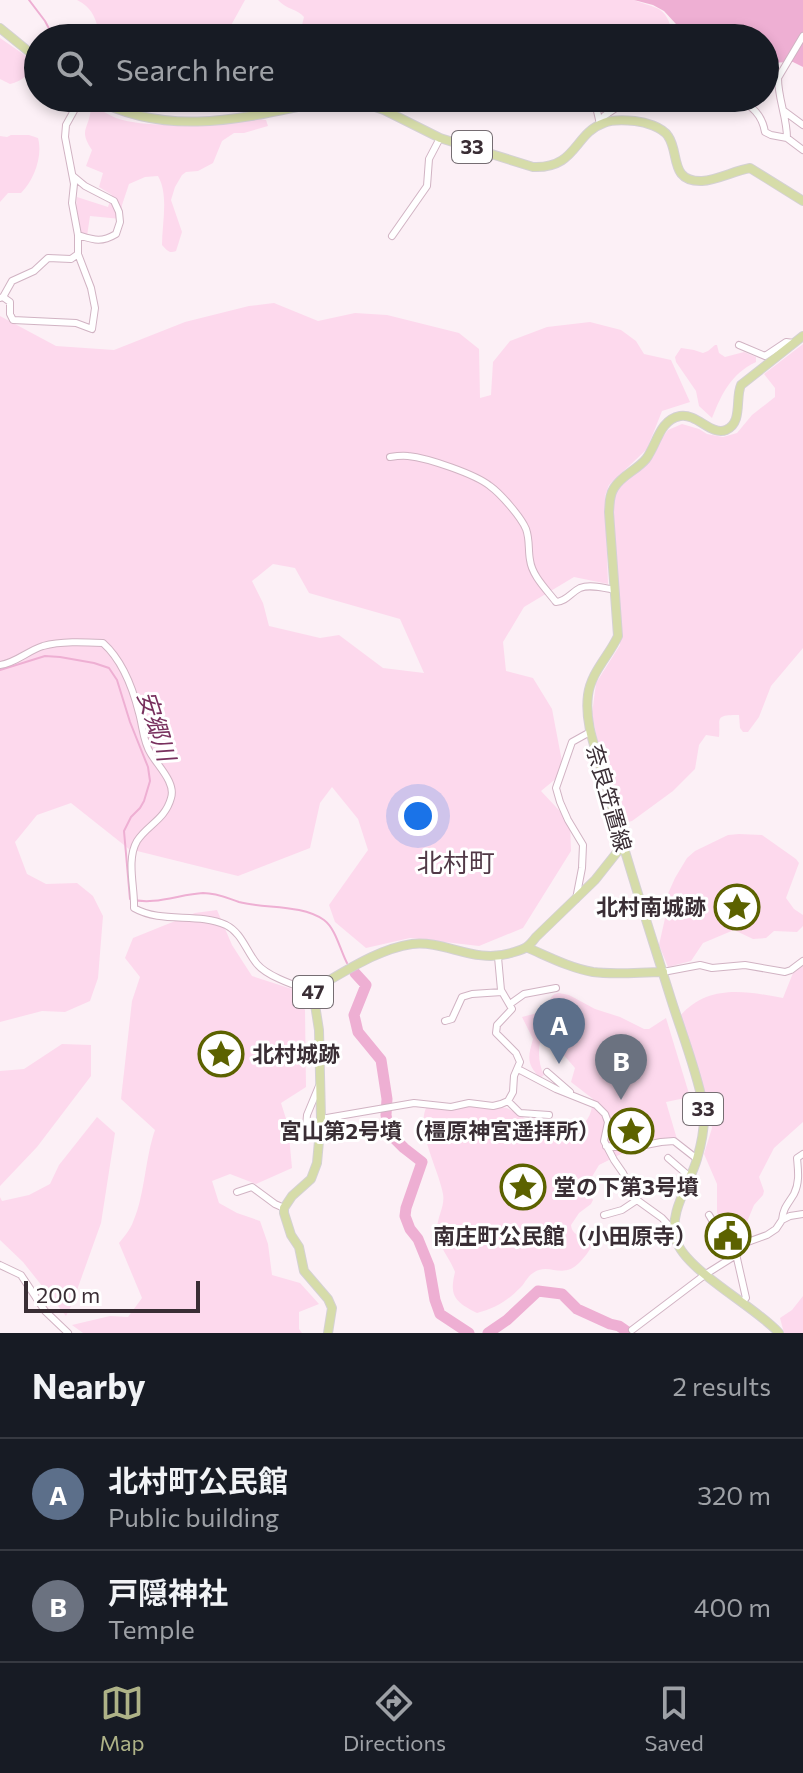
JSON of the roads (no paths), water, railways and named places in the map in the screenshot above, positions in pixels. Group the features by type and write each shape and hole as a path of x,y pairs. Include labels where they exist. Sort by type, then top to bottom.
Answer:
{"main road":[{"path":"0,28 24,48"},
{"name":"33","path":"125,112 170,122 225,120 273,112"},
{"name":"33","path":"388,112 440,138 543,168 562,161 601,124"},
{"path":"601,124 614,120 638,121 660,129 668,136 680,173 689,178 699,181 750,168 803,201"},
{"name":"奈良笠置線","path":"675,1233 678,1207 697,1159 704,1124 703,1106 622,846 590,732 588,713 588,693 596,671 618,636 610,496 616,484 648,457 668,422 677,417 693,418 718,431 731,427 735,423 741,385 803,336"},
{"path":"622,846 607,867 528,948 592,972 663,972"},
{"name":"47","path":"284,1208 315,1171 321,1119 319,1030 313,992 316,988 377,955 416,943 498,957 528,948"},
{"path":"284,1208 291,1235 299,1247 304,1271 332,1308 328,1333"},
{"path":"675,1233 688,1260 779,1333"}],"street":[{"path":"779,76 803,36"},
{"path":"779,95 787,138"},
{"path":"784,111 803,125"},
{"path":"73,112 66,125 66,146 74,184 72,203 78,254 95,308 92,329 71,322 13,320 10,302 2,298 12,281 34,271 48,258 71,259 78,254"},
{"path":"598,112 601,124"},
{"path":"601,124 610,112"},
{"path":"756,112 762,119 765,132 787,138 803,150"},
{"path":"392,236 427,186 429,159 440,138"},
{"path":"73,176 114,201 120,222 116,234 106,240 78,235"},
{"path":"739,345 765,356 786,342 794,343"},
{"path":"390,457 423,459 491,486 525,527 533,572 556,602 564,601 587,586 615,590"},
{"path":"0,665 18,660 45,645 103,643 109,649 124,671 139,712 147,748 172,792 161,818 136,843 133,854 134,908 143,913 214,921 229,926 240,937 258,966 313,992"},
{"path":"576,899 583,845 568,820 556,788 572,742 590,732"},
{"path":"321,1119 414,1103 451,1107 469,1103 493,1106 508,1101 520,1062 495,1030 512,1009 502,992 498,957"},
{"path":"663,972 700,965 712,968 745,965 785,972 803,961"},
{"path":"510,1004 524,994 556,988"},
{"path":"445,1021 452,1019 462,997 502,992"},
{"path":"518,1069 596,1105 605,1114 608,1122 604,1141 628,1187 637,1200 662,1218 675,1233"},
{"path":"547,1072 571,1095"},
{"path":"306,1126 307,1115 321,1082"},
{"path":"508,1101 520,1113 549,1115"},
{"path":"606,1146 630,1148 674,1141 697,1159"},
{"path":"632,1330 736,1254 745,1243 776,1229 785,1206 795,1192 799,1175 797,1158 803,1154"},
{"path":"668,1158 690,1177"},
{"path":"237,1192 252,1187 284,1208"},
{"path":"604,1215 622,1210 637,1200"},
{"path":"782,1220 803,1214"},
{"path":"709,1215 728,1249 736,1254 746,1298 742,1302"},
{"path":"0,1265 21,1275 45,1311 68,1333"}],"waterway":[{"path":"29,0 47,24"},
{"name":"安郷川","path":"0,670 45,656 60,657 109,668 117,680 148,767 150,781 144,801 124,831 130,899 148,901 208,893 249,904 305,911 328,924 347,963"},
{"name":"安郷川","path":"355,973 366,985 354,1015 358,1032 381,1060 388,1126 392,1136 422,1162 405,1216 429,1266 440,1314 469,1333"},
{"name":"安郷川","path":"488,1333 538,1291 562,1294 577,1309 629,1333"}],"place":[{"name":"北村南城跡","path":"737,907"},
{"name":"北村城跡","path":"221,1054"},
{"name":"北村町公民館","path":"559,1064"},
{"name":"戸隠神社","path":"621,1100"},
{"name":"宮山第2号墳（橿原神宮遥拝所）","path":"631,1131"},
{"name":"堂の下第3号墳","path":"523,1187"},
{"name":"南庄町公民館（小田原寺）","path":"728,1236"}],"district":[{"name":"北村町","path":"456,863"}]}
